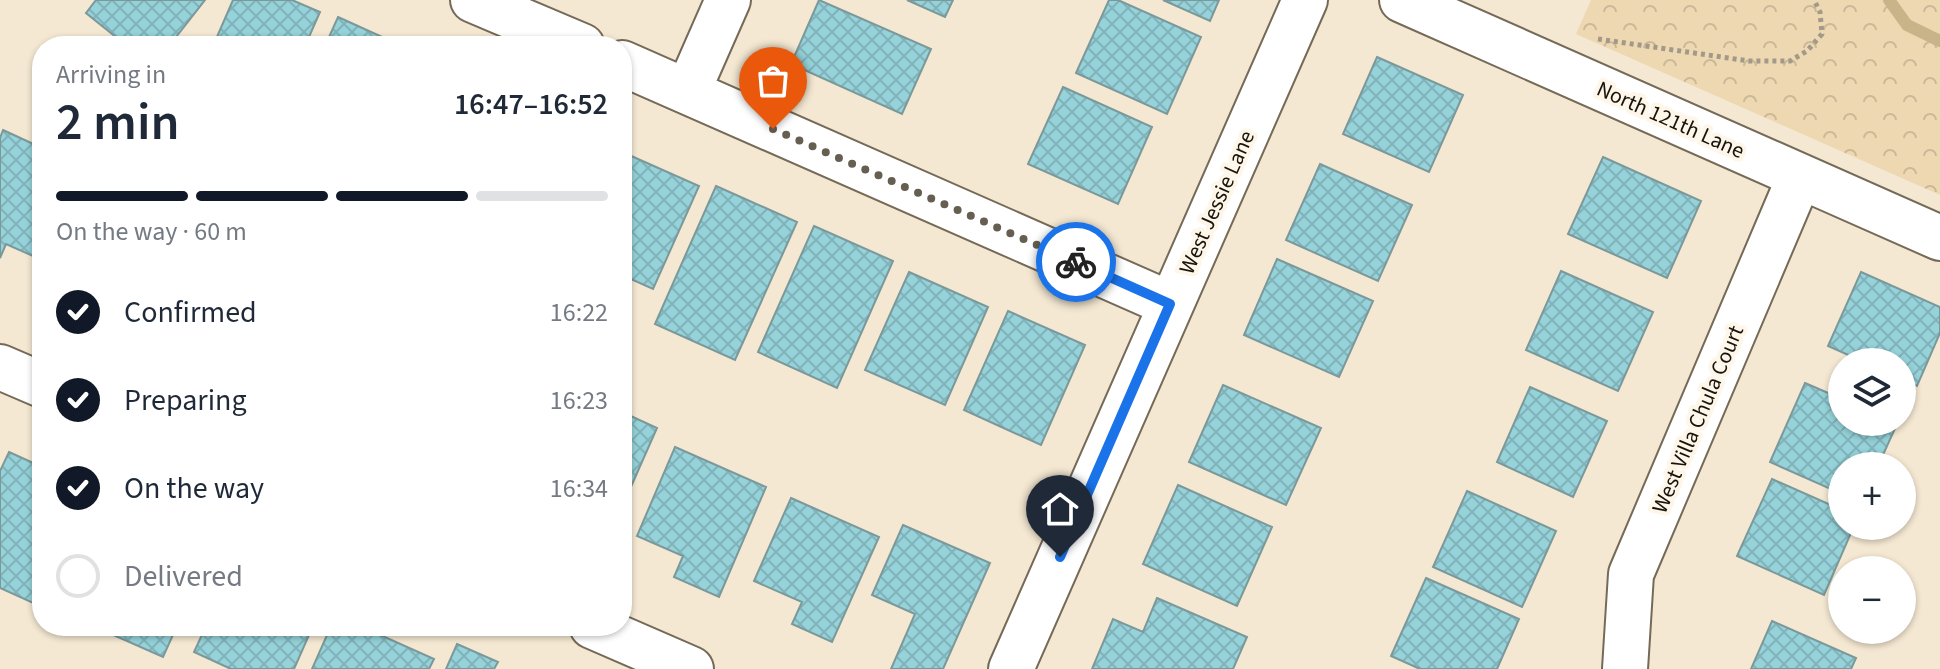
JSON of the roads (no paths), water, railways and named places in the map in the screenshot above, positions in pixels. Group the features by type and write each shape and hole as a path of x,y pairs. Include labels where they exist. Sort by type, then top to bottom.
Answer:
{"street":[{"path":"473,0 558,36"},
{"path":"688,91 728,0"},
{"name":"West Jessie Lane","path":"1011,669 1305,0"},
{"name":"North 121th Lane","path":"1402,0 1940,238"},
{"path":"632,67 1170,304"},
{"name":"West Villa Chula Court","path":"1625,669 1631,574 1800,176"},
{"path":"0,367 32,381"},
{"path":"615,636 691,669"}],"waterway":[{"path":"1889,0 1907,25 1940,41"}]}
